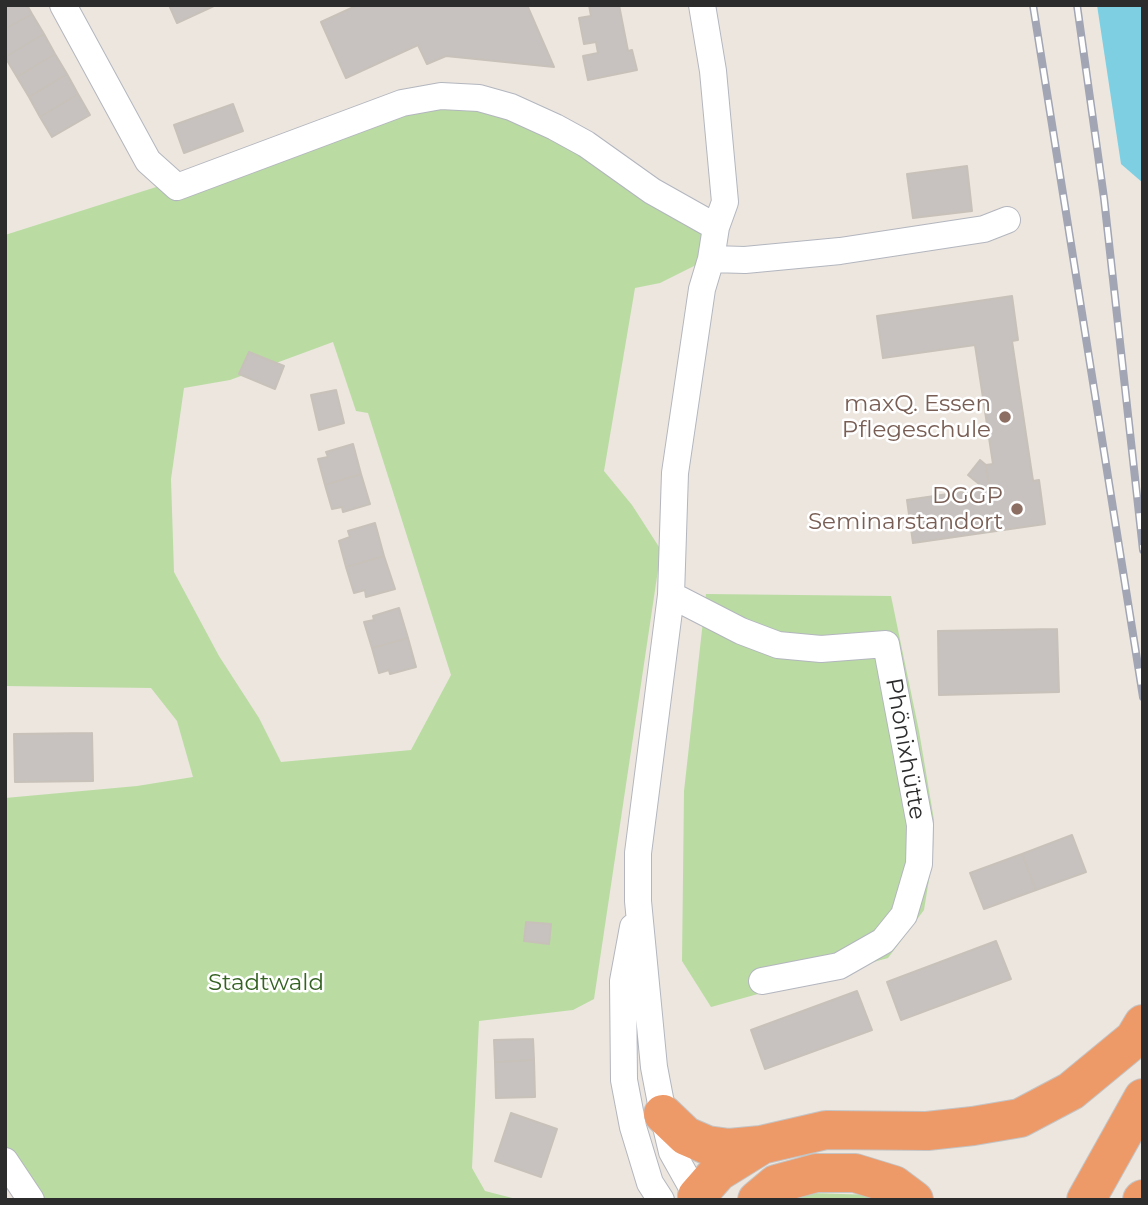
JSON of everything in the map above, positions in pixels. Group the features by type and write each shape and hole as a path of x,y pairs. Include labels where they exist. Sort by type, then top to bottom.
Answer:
{"highway":[{"path":"663,1114 686,1136 708,1145 729,1148 761,1145 826,1130 927,1131 1020,1118 1071,1091 1139,1031"},
{"path":"1086,1200 1143,1098"},
{"path":"686,1199 718,1172 761,1145"},
{"path":"757,1200 776,1184 816,1173 855,1173 894,1185 914,1200"}],"street":[{"path":"63,5 148,161 177,187 401,103 441,96 479,98 511,107 555,127 586,144 652,191 716,227"},
{"path":"686,1199 663,1114 654,1067 638,901 638,853 671,595 675,473 702,289 711,259 716,227 725,202 713,71 702,5"},
{"path":"711,259 745,260 840,251 984,229 1007,219"},
{"name":"Phönixhütte","path":"671,595 741,631 778,645 821,649 886,644 920,825 919,864 904,915 883,941 839,967 762,981"},
{"path":"638,901 623,981 624,1080 633,1127 650,1183 686,1199"},
{"path":"5,1161 31,1200"}],"green space":[{"name":"Stadtwald","path":"395,101 480,101 715,228 710,258 660,283 635,288 604,471 632,505 661,550 594,999 573,1010 479,1021 472,1168 485,1191 520,1200 34,1200 5,1150 5,798 137,786 193,777 177,721 151,688 5,686 5,235 194,175","holes":["333,342 356,411 368,413 451,675 411,750 281,762 259,718 219,656 174,572 171,479 184,388 230,380"]},
{"path":"706,594 891,596 934,820 933,855 924,910 888,958 711,1007 682,961 684,791"},
{"path":"811,1193 873,1195 877,1200 791,1200"}],"water":[{"path":"1097,5 1143,5 1143,183 1121,164"}],"building":[{"path":"5,5 27,5 32,14 5,29"},
{"path":"169,5 216,5 177,23"},
{"path":"358,5 527,5 554,67 446,56 427,64 418,45 346,78 321,22"},
{"path":"589,5 619,5 628,51 632,50 637,70 588,80 583,56 598,53 596,42 584,44 579,18 591,16"},
{"path":"32,14 44,34 5,57 5,29"},
{"path":"44,34 55,54 17,77 5,57"},
{"path":"55,54 67,74 29,97 17,77"},
{"path":"67,74 78,94 40,117 29,97"},
{"path":"78,94 90,115 52,137 40,117"},
{"path":"233,104 243,131 184,153 174,125"},
{"path":"967,166 972,211 913,218 907,174"},
{"path":"1012,296 1018,340 1012,341 1033,481 1039,480 1045,524 913,543 907,500 989,488 986,465 993,464 975,345 883,358 877,316"},
{"path":"249,352 284,366 275,389 239,374"},
{"path":"336,390 344,423 319,430 311,395"},
{"path":"353,444 361,474 325,485 318,459 328,457 326,452"},
{"path":"980,460 986,465 989,488 979,490 979,484 968,475"},
{"path":"361,474 370,504 343,512 342,507 332,509 325,485"},
{"path":"375,523 384,556 346,567 339,541 350,537 348,531"},
{"path":"384,556 395,589 366,597 365,590 354,593 346,567"},
{"path":"399,608 408,638 372,648 364,622 374,620 373,616"},
{"path":"1057,629 1059,692 939,695 938,631"},
{"path":"408,638 416,667 390,674 389,670 379,673 372,648"},
{"path":"92,733 93,781 15,782 14,734"},
{"path":"1072,835 1086,872 1036,890 1022,854"},
{"path":"1022,854 1036,890 984,909 970,873"},
{"path":"526,922 551,924 549,944 524,941"},
{"path":"996,941 1011,979 901,1020 887,982"},
{"path":"857,991 872,1030 765,1069 751,1030"},
{"path":"533,1039 534,1060 495,1062 494,1040"},
{"path":"534,1060 535,1097 496,1098 495,1062"},
{"path":"511,1113 557,1129 541,1177 495,1161"}],"railway":[{"path":"1033,5 1143,697"},
{"path":"1077,5 1104,198 1143,550"}],"place":[{"name":"maxQ. Essen Pflegeschule","path":"1005,417"},
{"name":"DGGP Seminarstandort","path":"1017,509"}]}
